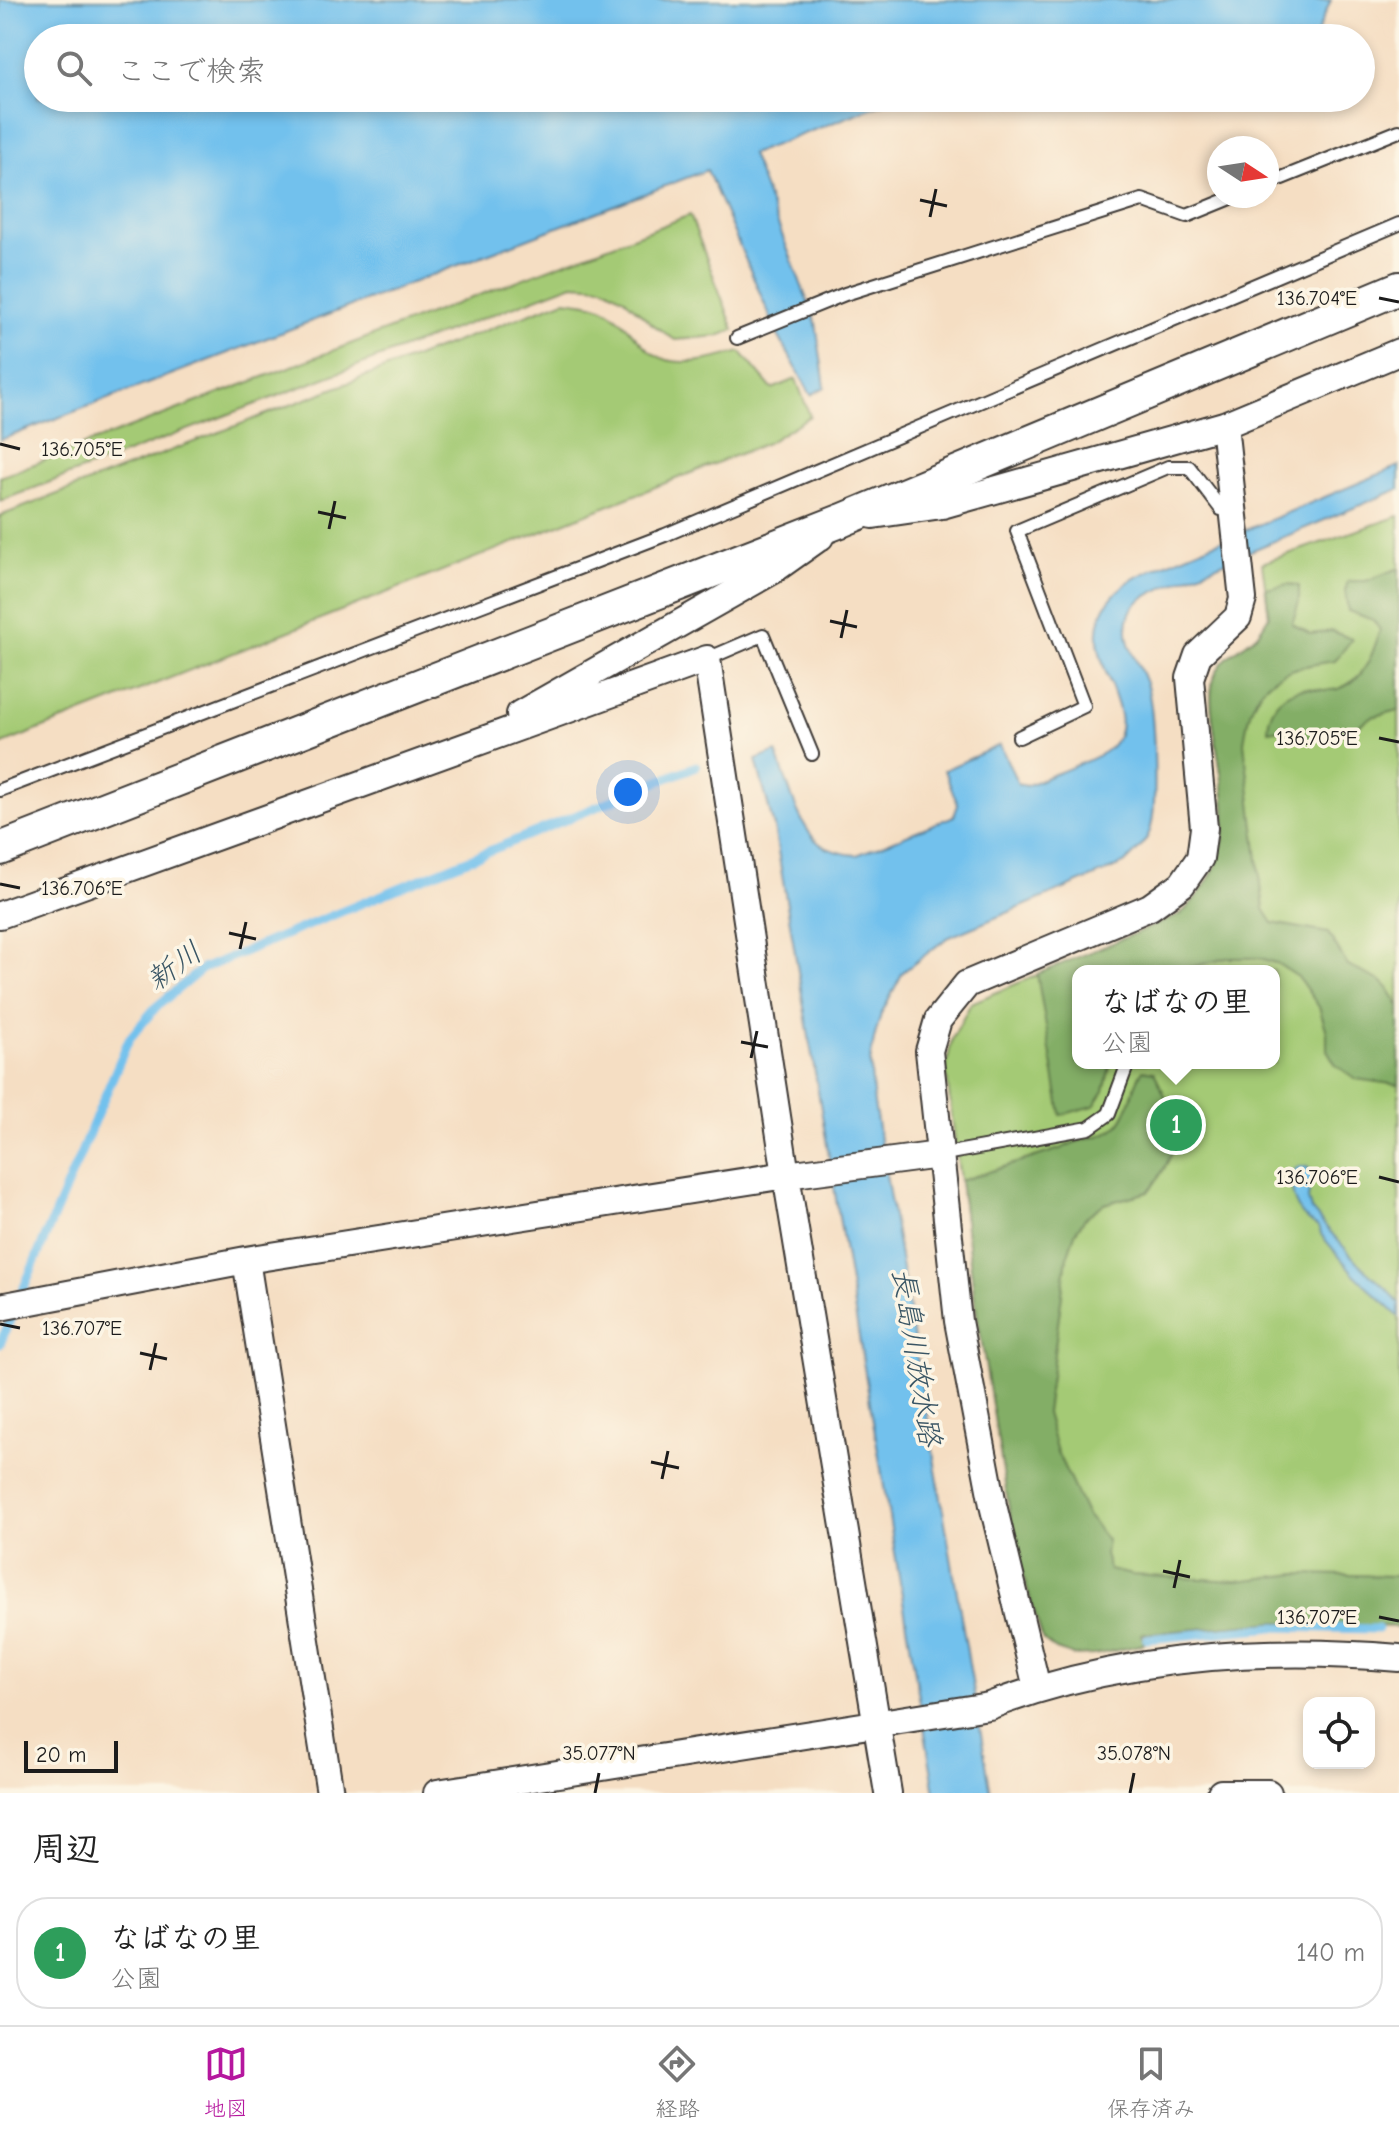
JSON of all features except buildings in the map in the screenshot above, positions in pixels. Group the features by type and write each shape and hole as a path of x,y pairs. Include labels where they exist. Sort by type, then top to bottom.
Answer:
{"street":[{"path":"0,849 843,520 1399,288"},
{"path":"456,750 772,571 843,520 942,505 1224,425 1399,352"},
{"path":"1037,1688 993,1505 958,1321 929,1051 938,1020 967,984 1150,907 1182,884 1200,858 1204,828 1190,678 1198,655 1238,617 1243,599 1224,425"},
{"path":"0,915 707,659 798,1174 889,1723 888,1793"},
{"path":"0,1307 246,1260 939,1155"},
{"path":"246,1260 330,1793"},
{"path":"437,1793 989,1706 1037,1688 1191,1657 1331,1652 1399,1658"},
{"path":"1221,1793 1268,1793"}],"lane":[{"path":"1279,179 1399,131"},
{"path":"737,338 845,294 1142,200 1187,216 1207,208"},
{"path":"0,790 665,535 1399,224"},
{"path":"1019,737 1084,706 1017,531 1168,467 1189,467 1221,509 1234,511"},
{"path":"707,659 763,635 812,754"},
{"path":"939,1155 1089,1128 1109,1114 1126,1069"}],"green space":[{"path":"690,215 734,330 718,336 675,340 624,298 603,286 573,284 0,501 0,477"},
{"path":"565,300 608,310 654,354 672,361 707,360 741,352 772,389 796,379 810,416 767,443 0,745 0,516"},
{"path":"1399,516 1399,1627 1275,1622 1142,1634 1144,1644 1092,1655 1068,1653 1043,1640 976,1308 946,1069 952,1039 971,1003 1180,915 1200,893 1213,871 1225,828 1212,686 1224,661 1257,634 1269,616 1262,563"},
{"path":"1399,568 1399,710 1372,717 1344,734 1327,738 1312,740 1288,728 1268,731 1272,711 1285,695 1304,688 1338,689 1361,673 1371,657 1380,630 1373,620 1348,611 1345,591 1348,581 1366,581"},
{"path":"1288,584 1299,586 1299,602 1292,624 1311,634 1332,631 1352,639 1335,661 1297,668 1270,681 1253,705 1244,743 1264,909 1273,923 1328,933 1348,966 1381,981 1388,988 1399,1006 1399,1085 1356,1079 1336,1065 1327,1050 1327,1032 1319,1007 1298,977 1278,964 1260,958 1227,958 1200,965 1072,965 1072,1069 1110,1069 1104,1091 1094,1106 1061,1115 1037,974 1180,915 1200,893 1213,871 1225,828 1211,693 1219,667 1257,634 1269,616 1266,589"},
{"path":"1143,1070 1154,1072 1169,1106 1175,1133 1173,1146 1160,1175 1148,1192 1104,1204 1086,1217 1076,1231 1067,1257 1046,1413 1057,1452 1086,1514 1107,1540 1105,1554 1109,1570 1132,1575 1237,1581 1297,1574 1399,1576 1399,1627 1275,1622 1142,1634 1144,1644 1095,1655 1074,1656 1056,1650 1043,1640 1017,1557 976,1308 960,1181 1110,1131 1125,1115"}],"water":[{"path":"0,0 1331,0 1321,24 24,24 24,112 860,112 751,154 816,323 825,387 811,395 778,335 707,170 0,440"},
{"path":"1399,466 1399,489 1169,585 1147,596 1133,608 1127,635 1149,694 1154,743 1154,803 1150,831 1145,841 1124,864 947,938 903,972 881,1014 870,1063 874,1104 991,1793 935,1793 774,827 756,760 776,752 799,815 812,837 829,849 857,855 954,816 958,805 944,770 1000,745 1018,784 1026,786 1089,760 1106,751 1119,735 1120,716 1100,652 1098,629 1106,606 1127,583 1160,566"},
{"path":"1299,1166 1307,1167 1312,1172 1308,1199 1311,1210 1358,1263 1390,1292 1399,1304 1399,1317 1354,1274 1318,1227 1299,1210 1293,1196 1292,1179 1294,1170"}],"waterway":[{"name":"新川","path":"0,1344 129,1039 156,1007 202,969 696,766"},
{"path":"1147,1639 1274,1627 1378,1629"}],"place":[{"name":"なばなの里","path":"1176,1125"}],"water label":[{"name":"長島川放水路","path":"917,1357"}]}
